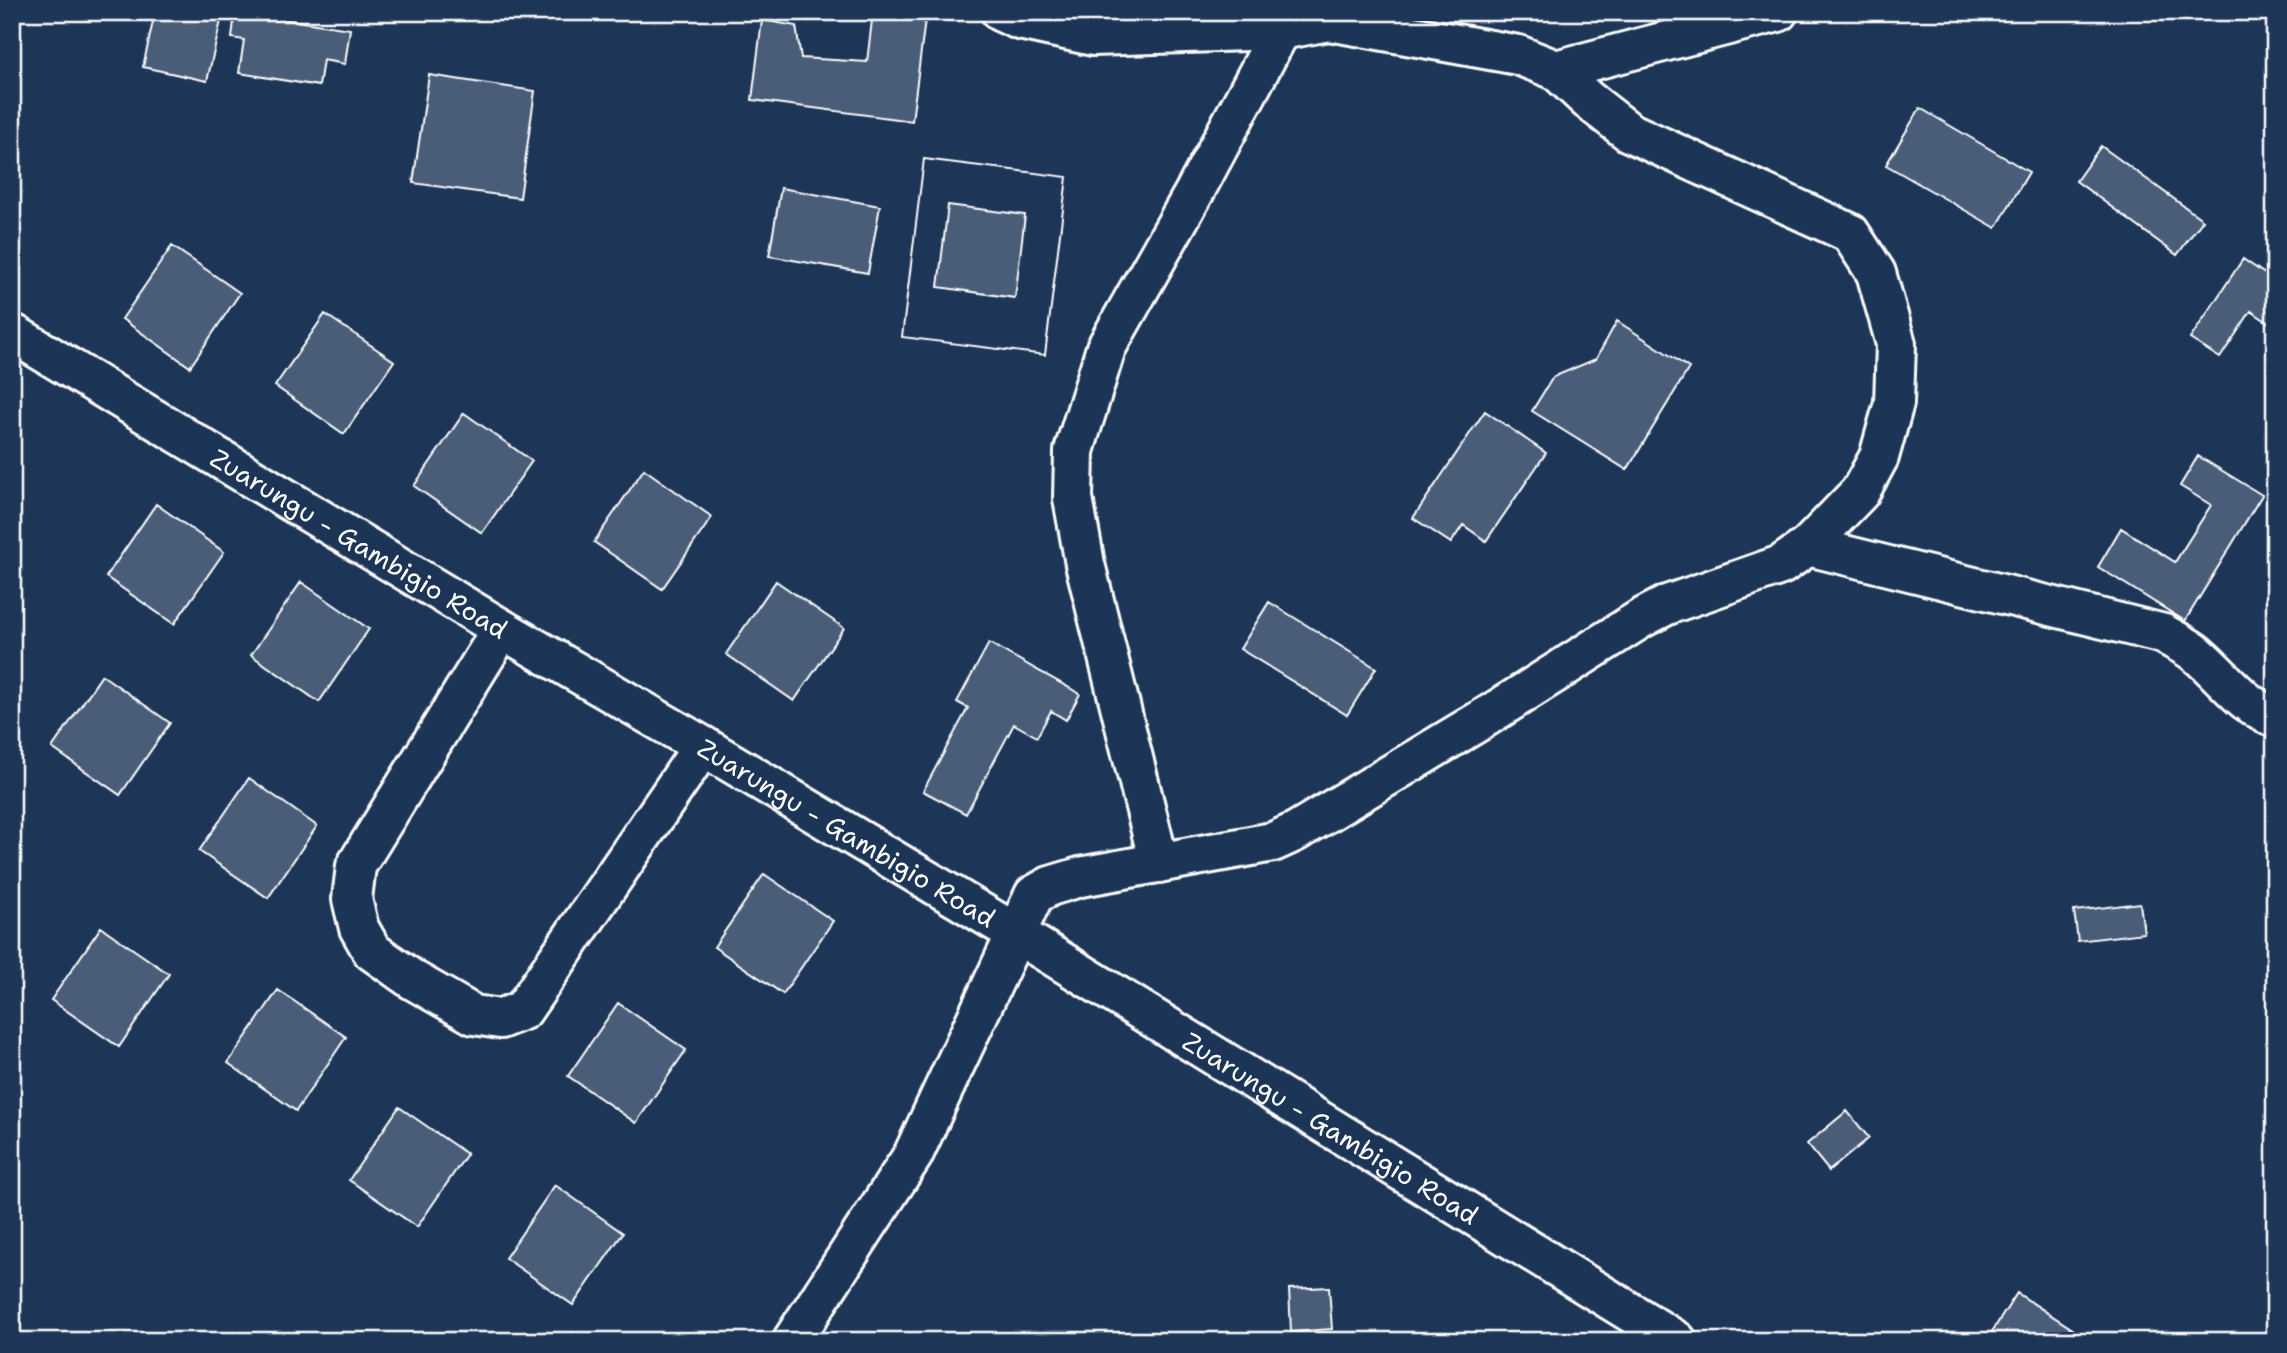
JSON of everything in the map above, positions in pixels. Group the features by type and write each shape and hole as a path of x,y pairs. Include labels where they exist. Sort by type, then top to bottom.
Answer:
{"street":[{"path":"792,1341 913,1155 1034,895 1050,886 1080,877 1273,842 1480,720 1642,618 1667,605 1781,565 1808,546 1860,492 1879,457 1894,403 1896,344 1876,272 1850,233 1629,132 1588,100 1556,70 1518,55 1330,16 1280,30 1093,36 1019,20 1001,12"},
{"path":"1556,70 1735,18 1778,12"},
{"path":"1159,863 1085,564 1073,498 1074,451 1106,348 1195,191 1280,30"},
{"name":"Zuarungu - Gambigio Road","path":"12,333 502,629 1017,934 1677,1341"},
{"path":"1808,546 2164,634 2196,653 2240,696 2275,718"},
{"path":"502,629 356,866 352,899 359,928 372,951 413,980 474,1014 500,1019 523,1010 703,746"}],"building":[{"path":"155,12 223,12 207,81 143,67"},
{"path":"235,12 350,29 345,64 323,60 319,86 239,73 244,40 232,38"},
{"path":"873,12 926,12 912,121 752,100 762,20 796,26 801,58 867,62"},
{"path":"429,75 535,91 520,198 413,183"},
{"path":"1920,108 2029,172 1996,228 1886,165"},
{"path":"2101,146 2203,220 2177,255 2076,181"},
{"path":"924,159 1067,177 1045,355 902,337","holes":["948,205 1025,215 1015,298 938,287"]},
{"path":"924,159 1067,177 1045,355 902,337"},
{"path":"781,188 880,206 868,273 769,256"},
{"path":"172,246 240,293 190,367 122,319"},
{"path":"2243,259 2275,281 2275,327 2251,311 2220,358 2190,339"},
{"path":"325,314 394,361 344,434 275,386"},
{"path":"1617,321 1689,368 1627,470 1532,411 1553,377 1596,359"},
{"path":"1485,411 1546,453 1486,541 1463,525 1451,543 1413,518"},
{"path":"464,413 532,461 482,533 414,486"},
{"path":"2198,456 2262,495 2185,621 2098,567 2121,528 2175,562 2211,505 2180,486"},
{"path":"644,469 712,517 662,589 594,542"},
{"path":"156,504 224,552 174,624 106,577"},
{"path":"776,581 844,628 794,701 726,654"},
{"path":"301,582 369,629 319,702 251,655"},
{"path":"1269,602 1376,668 1347,715 1240,649"},
{"path":"989,643 1080,694 1066,720 1051,711 1037,737 1014,724 966,814 923,791 968,708 957,702"},
{"path":"102,675 170,723 120,795 52,748"},
{"path":"249,778 317,826 268,898 199,851"},
{"path":"764,874 833,921 783,994 714,947"},
{"path":"2140,903 2144,933 2078,941 2074,911"},
{"path":"101,927 169,974 119,1047 51,1000"},
{"path":"278,990 346,1037 296,1111 228,1063"},
{"path":"618,1003 686,1050 636,1123 568,1076"},
{"path":"399,1107 467,1154 417,1227 349,1180"},
{"path":"1847,1111 1869,1138 1829,1171 1807,1144"},
{"path":"555,1185 623,1233 573,1305 505,1258"},
{"path":"1329,1287 1332,1329 1291,1332 1289,1289"},
{"path":"2017,1293 2091,1341 1986,1341"}]}
